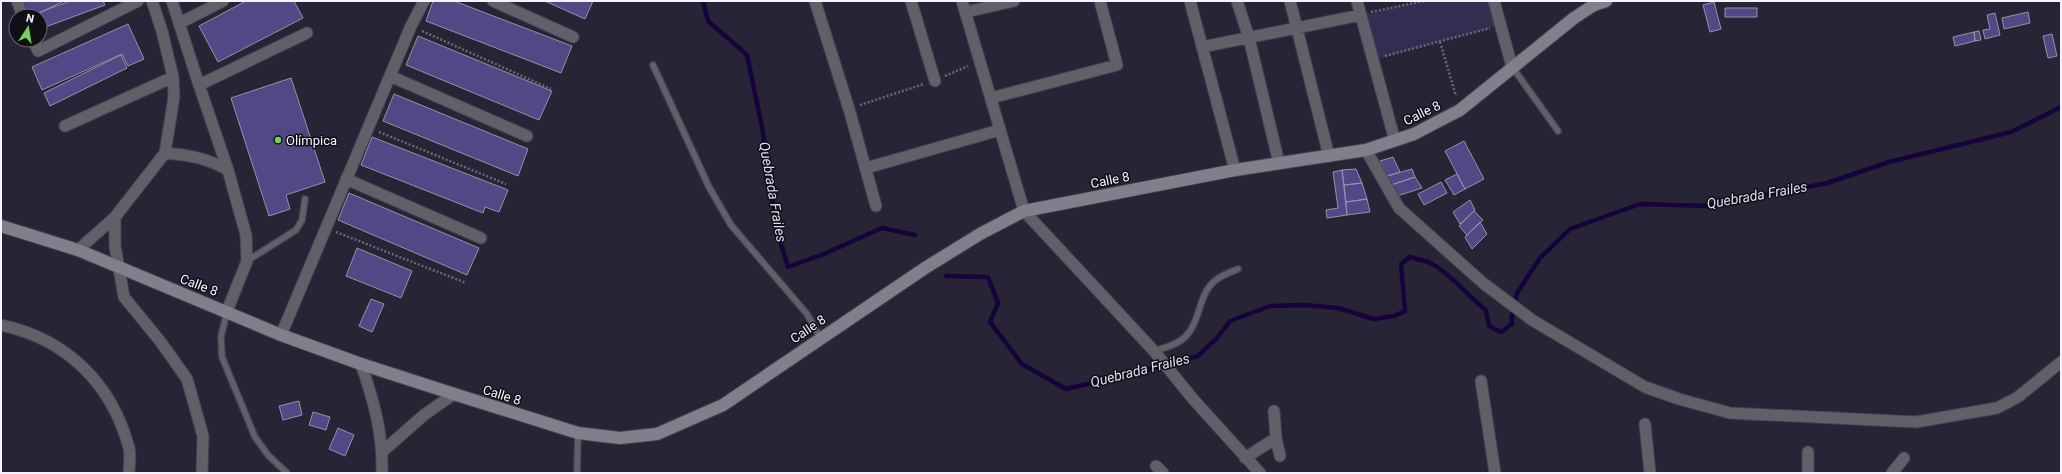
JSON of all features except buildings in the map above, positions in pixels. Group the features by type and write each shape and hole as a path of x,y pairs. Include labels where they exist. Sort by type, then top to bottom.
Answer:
{"street":[{"path":"48,46 138,1"},
{"path":"78,250 115,217 165,153 174,97 173,77 162,31 152,1"},
{"path":"172,1 228,170 246,235 247,261 227,311"},
{"path":"180,23 223,1"},
{"path":"281,335 411,26 424,1"},
{"path":"493,1 573,37"},
{"path":"815,1 849,109 876,206"},
{"path":"911,1 935,81"},
{"path":"962,1 1024,211 1156,355 1193,399 1260,473"},
{"path":"966,12 1014,1"},
{"path":"991,98 1118,65 1100,1"},
{"path":"1190,1 1235,170"},
{"path":"1237,1 1249,38 1279,164"},
{"path":"1290,1 1329,156"},
{"path":"1357,1 1395,141"},
{"path":"1494,1 1512,67"},
{"name":"Calle 8","path":"1,226 78,250 120,269 227,311 281,335 361,364 454,394 578,433 620,438 657,434 722,405 820,337 925,268 980,234 1024,211 1235,170 1366,150 1395,141 1414,134 1460,110 1593,3 1606,1"},
{"path":"1202,47 1361,14"},
{"path":"199,85 307,33"},
{"path":"37,48 38,51 44,48"},
{"path":"390,76 527,136"},
{"path":"65,126 173,77"},
{"path":"866,168 1000,130"},
{"path":"1366,150 1399,208 1483,283 1532,320 1645,387 1679,399 1730,413 1916,422 1960,416 1997,408 2018,397 2061,362"},
{"path":"165,153 189,154 210,159 228,170"},
{"path":"346,179 481,238"},
{"path":"115,217 115,246 124,297 160,341 187,379 203,436 202,473"},
{"path":"1,325 45,339 81,363 110,401 129,450 129,473"},
{"path":"361,364 374,402 383,452 382,473"},
{"path":"1482,381 1494,473"},
{"path":"383,452 424,415 454,394"},
{"path":"1274,411 1276,438 1280,456"},
{"path":"1645,424 1650,473"},
{"path":"1246,458 1276,438"},
{"path":"1808,452 1808,473"},
{"path":"1892,473 1904,458"}],"lane":[{"path":"653,65 709,187 731,225 807,314 820,337"},
{"path":"1512,67 1558,131"},
{"path":"247,261 296,230 302,220 305,200"},
{"path":"1156,355 1186,337 1196,319 1206,294 1215,280 1238,269"},
{"path":"227,311 221,337 222,357 255,437 268,456 287,473"},
{"path":"577,473 578,433"}],"path":[{"path":"1361,14 1424,1"},
{"path":"1373,60 1501,24"},
{"path":"411,26 551,89"},
{"path":"1440,42 1460,110"},
{"path":"849,109 935,81 980,62"},
{"path":"369,128 506,184"},
{"path":"326,228 466,283"}],"shaded area":[{"path":"1424,1 1494,1 1501,25 1373,60 1361,15"}],"waterway":[{"name":"Quebrada Frailes","path":"703,1 708,21 747,55 762,127 777,231 788,267 824,254 882,228 915,235"},
{"name":"Quebrada Frailes","path":"946,276 988,277 998,303 990,322 1022,364 1066,389 1135,373 1198,356 1217,338 1230,321 1270,306 1304,305 1338,308 1374,319 1394,316 1405,311 1401,264 1410,257 1428,262 1444,272 1486,310 1489,326 1501,332 1512,324 1512,315 1517,293 1540,258 1570,229 1640,204 1708,206 1827,183 1889,162 2011,132 2061,107"}],"place":[{"name":"Olímpica","path":"278,140"}]}
